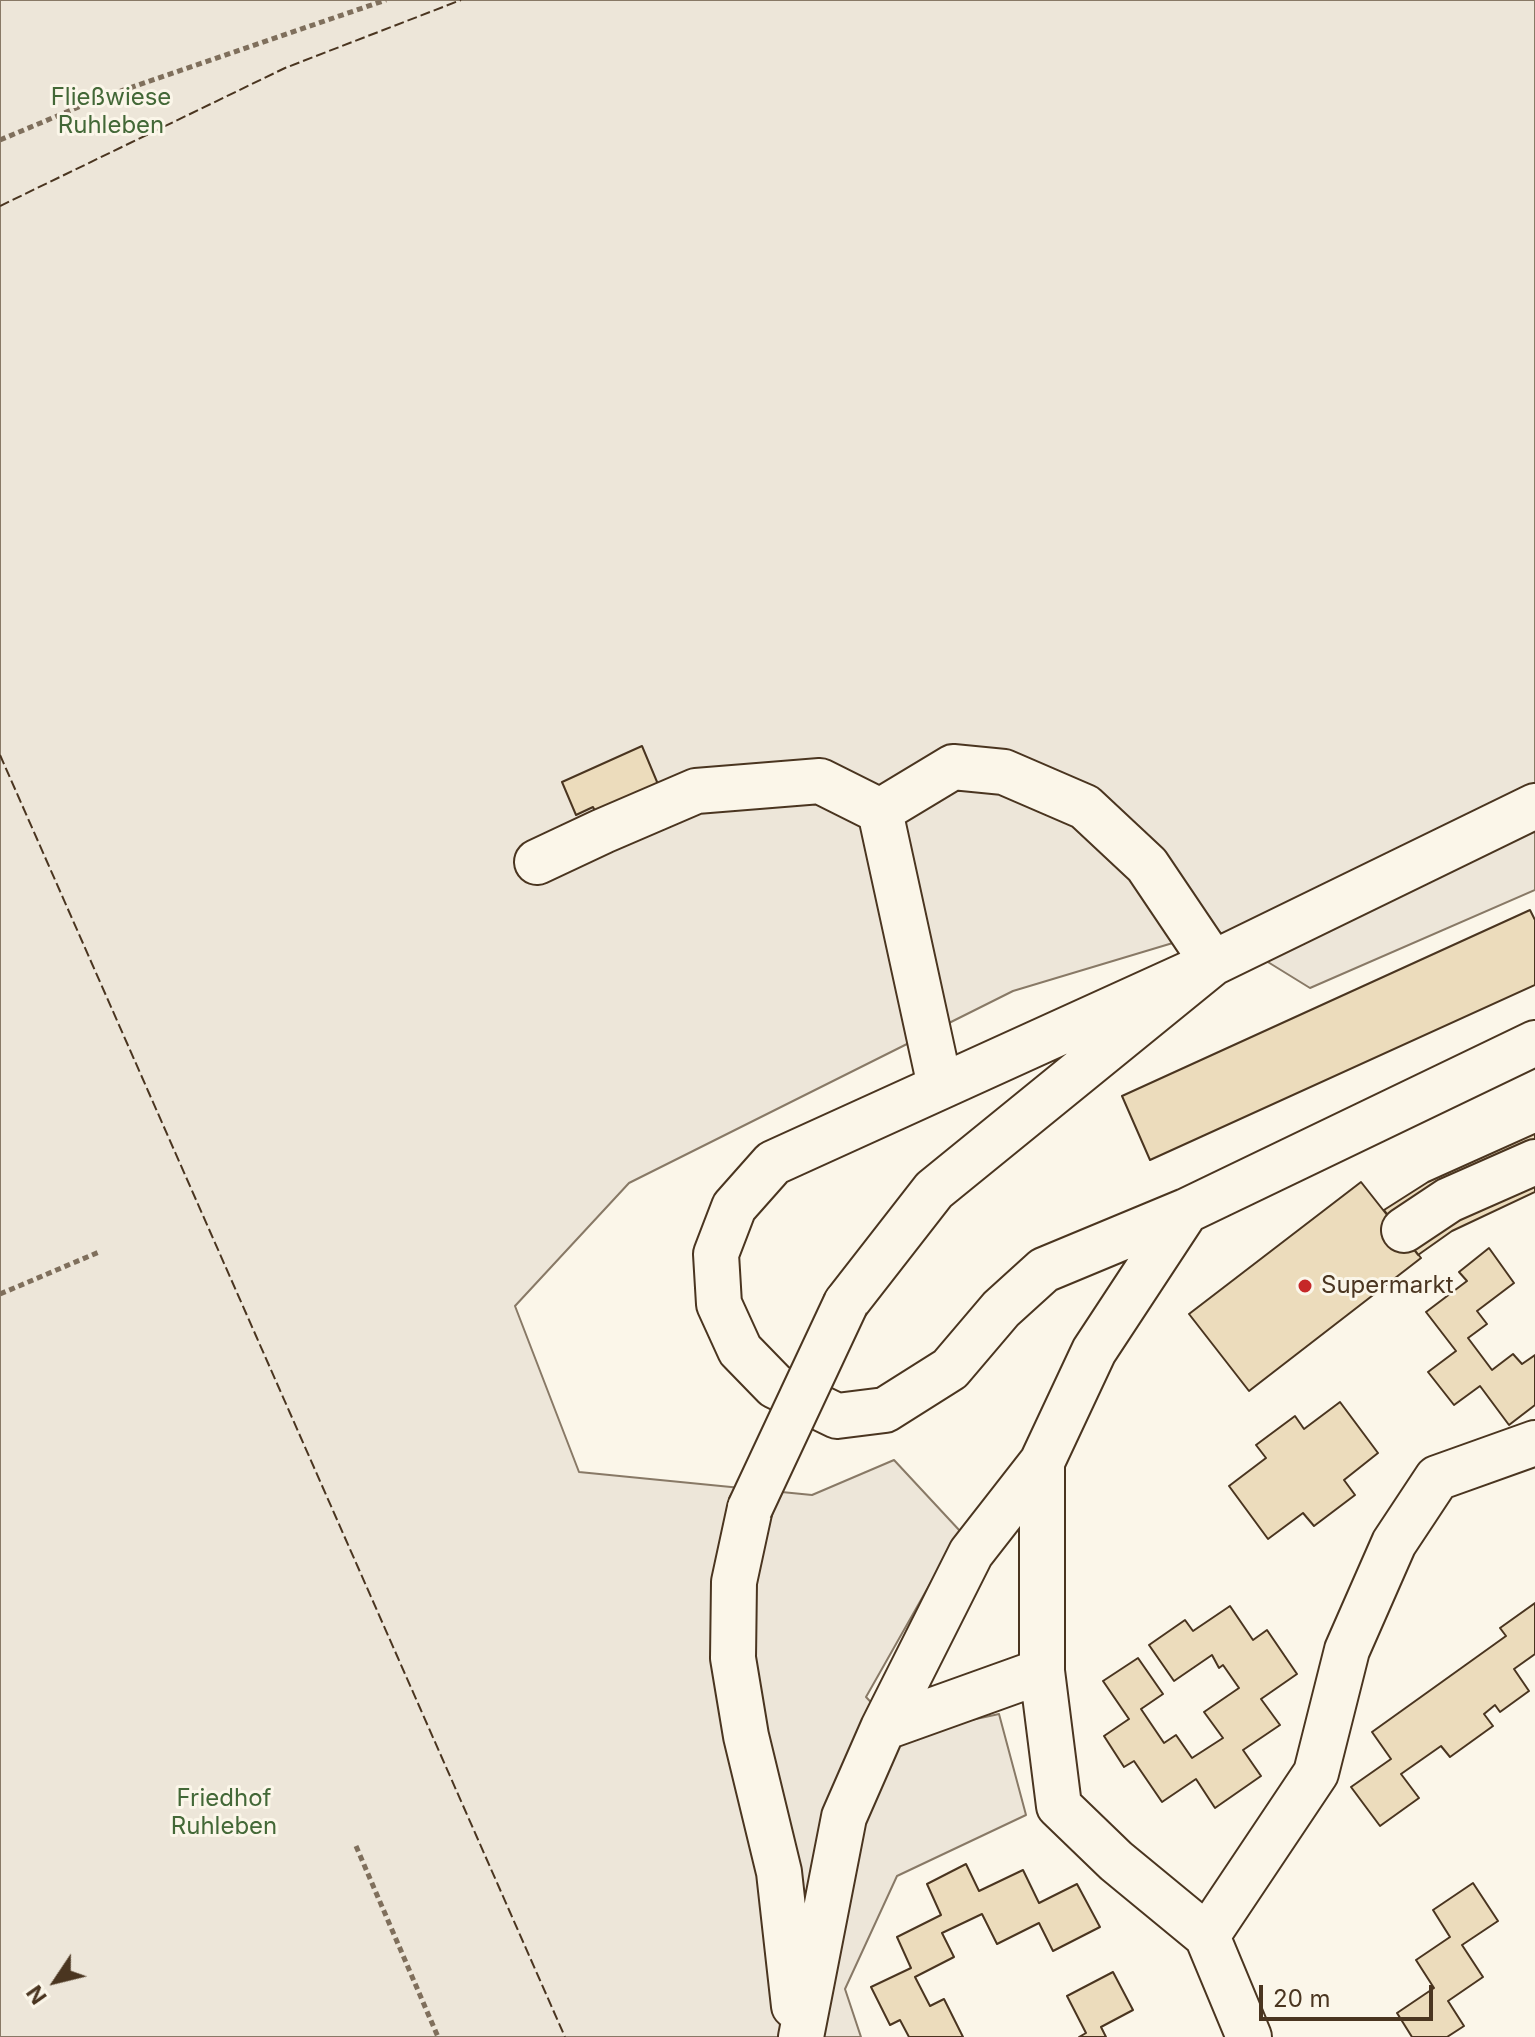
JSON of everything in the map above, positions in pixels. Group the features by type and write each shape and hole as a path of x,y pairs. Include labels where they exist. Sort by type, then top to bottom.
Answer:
{"lane":[{"path":"880,811 953,767 1004,772 1085,807 1147,865 1213,963"},
{"path":"537,862 696,791 820,781 880,811"},
{"path":"1535,806 1213,963 773,1163 734,1207 716,1254 719,1304 740,1350 775,1386 837,1416 885,1410 950,1369 1001,1309 1044,1270 1186,1211 1535,1043"},
{"path":"880,811 940,1086"},
{"path":"799,2037 779,1872 746,1736 733,1658 734,1582 750,1508 846,1303 934,1190 1213,963"},
{"path":"1404,1230 1449,1200 1535,1162"},
{"path":"799,2037 844,1817 883,1728 971,1553 1042,1462 1094,1351 1186,1211"},
{"path":"1207,1936 1316,1773 1347,1650 1394,1543 1437,1478 1535,1443"},
{"path":"1042,1462 1042,1671 1059,1806 1116,1861 1207,1936 1249,2037"},
{"path":"883,1728 1042,1671"}],"path":[{"path":"0,140 100,98 386,0"},
{"path":"0,1294 99,1252"},
{"path":"356,1846 438,2037"}],"green space":[{"path":"0,0 1535,0 1535,890 1310,988 1216,930 1013,991 629,1183 515,1306 579,1472 812,1495 894,1460 960,1531 866,1697 902,1735 999,1714 1026,1815 897,1876 845,1989 861,2037 0,2037"}],"building":[{"path":"642,746 660,789 598,817 593,807 576,815 562,782"},
{"path":"1530,910 1535,920 1535,985 1150,1160 1122,1096"},
{"path":"1535,1134 1535,1192 1452,1231 1418,1255 1384,1210 1428,1182"},
{"name":"Supermarkt","path":"1361,1182 1421,1258 1249,1391 1189,1314"},
{"path":"1489,1248 1514,1283 1477,1311 1487,1324 1468,1338 1492,1370 1513,1354 1522,1364 1535,1355 1535,1405 1509,1425 1480,1386 1454,1405 1428,1372 1456,1351 1426,1312 1467,1281 1459,1272"},
{"path":"1340,1402 1378,1453 1344,1480 1355,1495 1314,1526 1303,1513 1268,1539 1229,1486 1266,1458 1256,1445 1295,1416 1304,1429"},
{"path":"1535,1603 1535,1654 1514,1669 1529,1691 1500,1712 1495,1705 1484,1714 1493,1726 1450,1757 1441,1746 1401,1774 1419,1798 1380,1826 1351,1787 1391,1759 1372,1732 1506,1636 1500,1628"},
{"path":"1230,1606 1253,1640 1267,1630 1297,1674 1261,1699 1280,1725 1243,1750 1261,1776 1215,1808 1196,1779 1162,1802 1134,1761 1124,1767 1104,1736 1129,1719 1103,1681 1138,1658 1163,1694 1141,1709 1164,1743 1176,1735 1192,1758 1223,1738 1204,1712 1239,1688 1223,1665 1219,1668 1212,1655 1174,1681 1149,1645 1185,1620 1193,1631"},
{"path":"966,1864 979,1891 1023,1870 1039,1903 1077,1884 1100,1927 1053,1951 1039,1923 997,1944 982,1914 942,1933 954,1957 915,1977 930,2006 944,1999 963,2037 909,2037 900,2020 890,2025 871,1987 911,1968 897,1937 941,1915 927,1884"},
{"path":"1473,1883 1498,1921 1462,1945 1483,1977 1448,2001 1464,2026 1447,2037 1412,2037 1397,2013 1434,1988 1416,1960 1450,1937 1433,1910"},
{"path":"1113,1972 1133,2010 1101,2027 1106,2037 1079,2037 1086,2033 1067,1996"}],"fence":[{"path":"0,206 285,68 461,0"},
{"path":"0,755 565,2037"}],"place":[{"name":"Supermarkt","path":"1305,1286"}],"park label":[{"name":"Fließwiese Ruhleben","path":"111,112"},
{"name":"Friedhof Ruhleben","path":"224,1813"}]}
